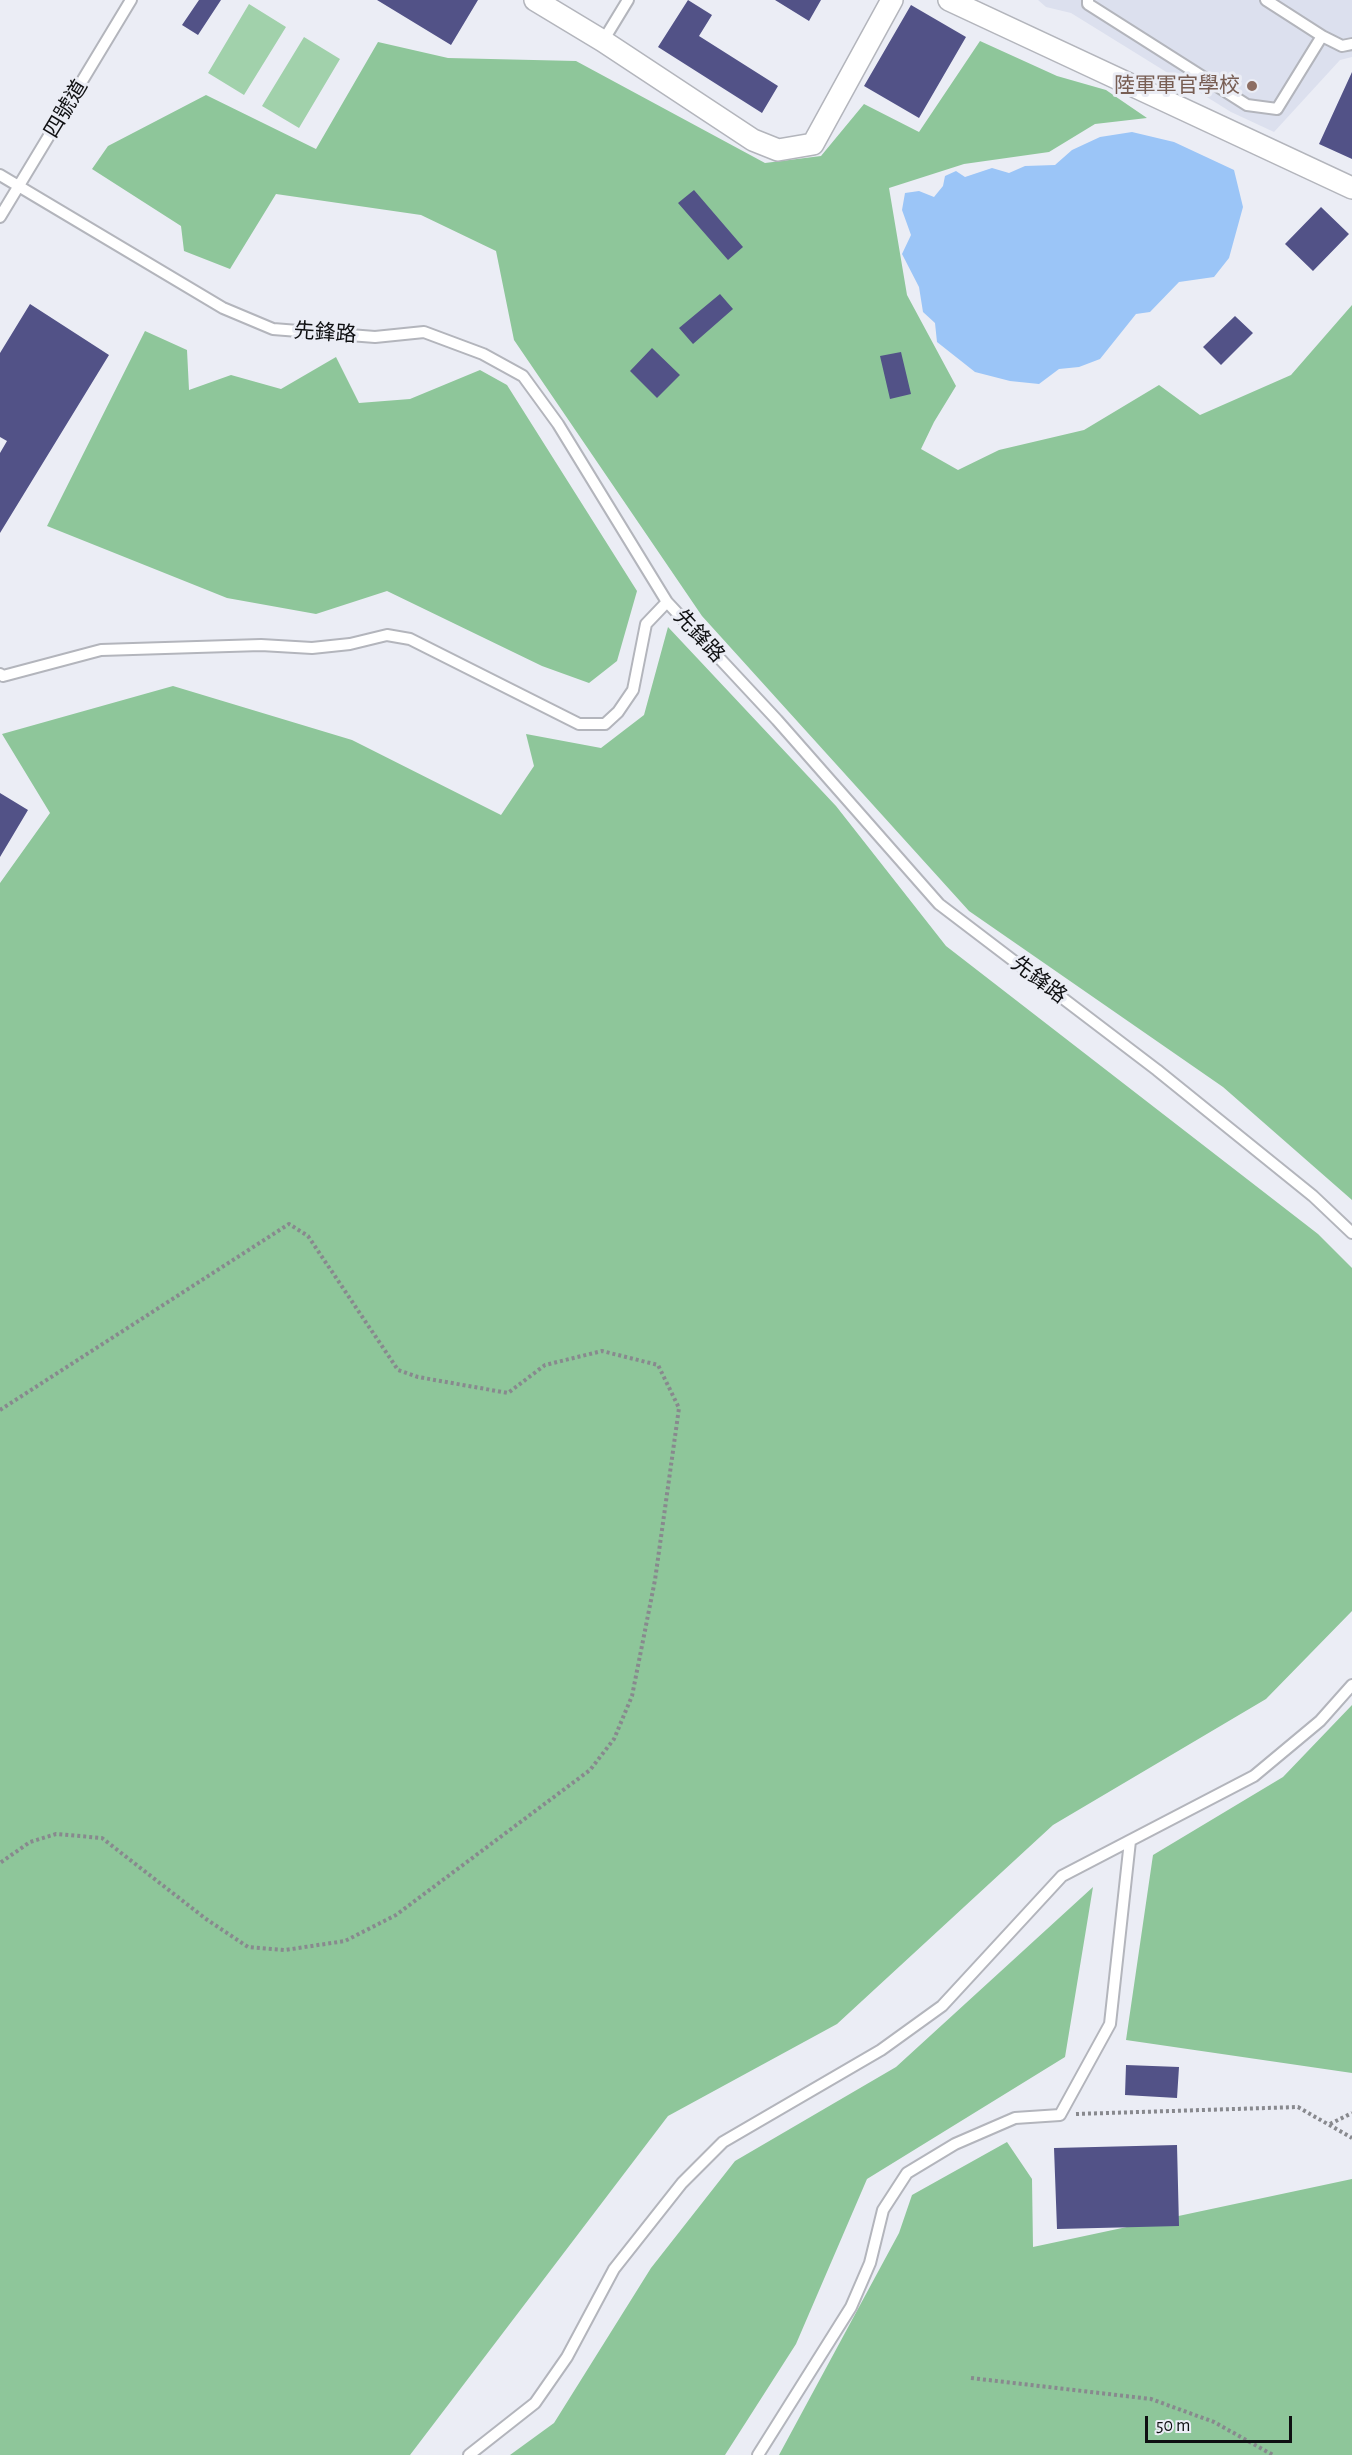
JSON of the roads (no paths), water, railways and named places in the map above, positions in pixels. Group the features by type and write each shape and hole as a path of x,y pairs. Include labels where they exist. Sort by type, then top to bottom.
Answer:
{"street":[{"path":"535,0 603,41 753,140 778,150 813,144 892,0"},
{"path":"949,0 1352,188"}],"lane":[{"name":"四號道","path":"0,217 131,0"},
{"path":"603,41 628,0"},
{"path":"1088,0 1088,4 1247,105 1278,109 1322,36"},
{"path":"1266,0 1322,36 1342,46 1352,44"},
{"name":"先鋒路","path":"0,176 223,308 273,330 375,337 424,332 483,354 523,376 558,424 667,602 777,720 939,904 1157,1070 1313,1196 1352,1233"},
{"path":"0,674 3,676 101,650 261,645 312,648 350,644 387,635 410,639 579,724 605,724 618,712 633,690 646,624 667,602"},
{"path":"469,2455 535,2403 567,2357 614,2269 682,2183 723,2142 881,2050 942,2006 1062,1876 1254,1776 1320,1721 1352,1685"},
{"path":"758,2455 851,2307 870,2263 883,2210 907,2173 955,2144 1015,2118 1060,2115 1110,2024 1131,1841"}],"water":[{"path":"1132,132 1174,142 1234,170 1243,207 1229,258 1214,277 1179,282 1150,312 1136,314 1100,359 1079,367 1059,369 1039,384 1010,381 975,372 937,342 935,323 923,312 919,287 902,254 911,235 902,210 905,193 919,191 934,197 943,186 945,176 956,171 965,177 992,168 1009,173 1025,166 1055,165 1072,150 1100,137"}],"place":[{"name":"陸軍軍官學校","path":"1252,86"}]}
